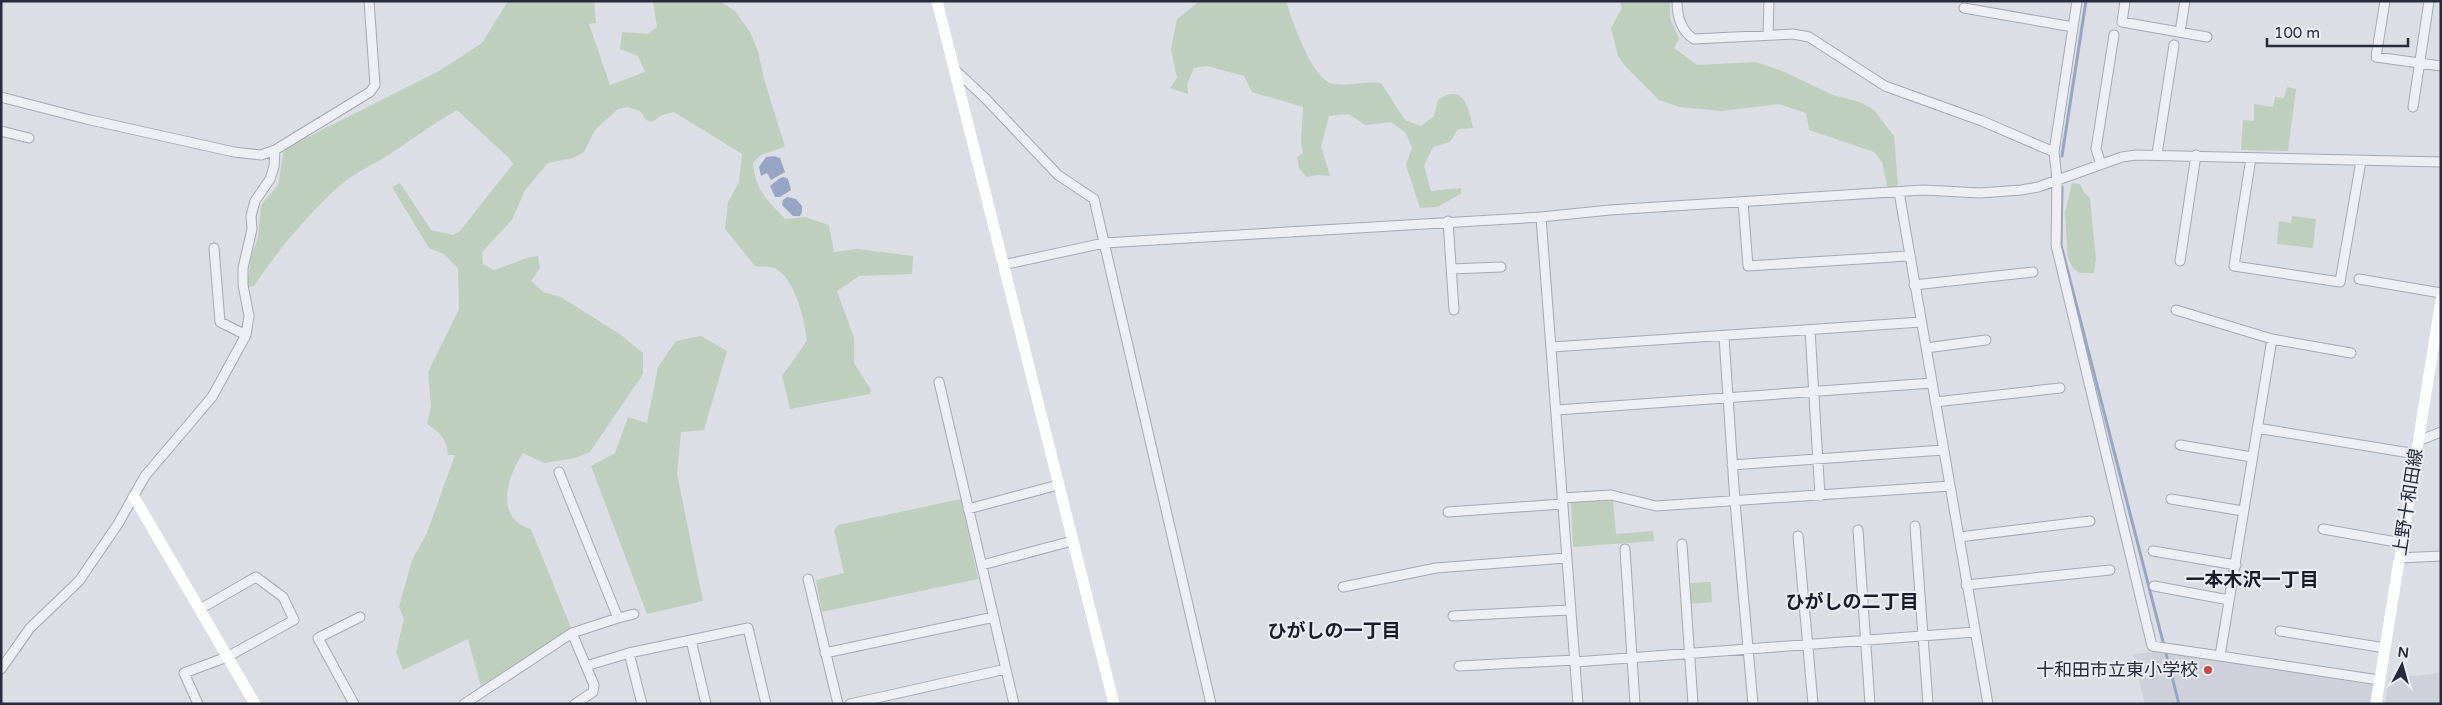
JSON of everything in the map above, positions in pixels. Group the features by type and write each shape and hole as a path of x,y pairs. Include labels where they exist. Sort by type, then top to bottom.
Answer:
{"street":[{"path":"1,97 60,114 234,152 261,154 275,150 370,92 375,85 369,1"},
{"path":"937,1 952,67 1114,704"},
{"path":"1677,1 1677,10 1682,26 1687,35 1694,39 1768,34 1793,34 1808,37 1885,86 1982,122 2054,152"},
{"path":"1768,34 1769,1"},
{"path":"2077,1 2054,152 2056,245 2152,646 2379,680"},
{"path":"2125,1 2122,22 2207,37"},
{"path":"2180,32 2185,1"},
{"path":"2385,1 2376,57 2441,66"},
{"path":"2413,107 2430,1"},
{"path":"1964,8 2072,27"},
{"path":"2101,164 2096,149 2114,35"},
{"path":"2158,154 2174,45"},
{"path":"952,67 985,98 1058,175 1094,200 1211,704"},
{"path":"1,131 29,138"},
{"path":"1,669 30,628 79,581 118,524 145,476 168,446 196,418 212,396 246,335 249,316 243,285 243,268 252,229 251,216 255,201 270,180 274,167 275,150"},
{"path":"1003,265 1104,243 1448,221 1541,217 1610,210 1898,192 1940,190 1980,193 2021,190 2038,187 2122,157 2158,154 2441,162"},
{"path":"2180,261 2196,155"},
{"path":"2251,158 2234,266 2340,282 2361,161"},
{"path":"1898,192 1988,704"},
{"path":"1743,202 1748,266 1908,256"},
{"path":"1541,217 1578,704"},
{"path":"1448,221 1454,310"},
{"path":"214,248 220,322 246,335"},
{"path":"1451,269 1501,267"},
{"path":"1914,285 2033,272"},
{"path":"2359,279 2441,292"},
{"name":"上野十和田線","path":"2376,704 2440,316 2441,300"},
{"path":"2176,310 2272,339 2350,353"},
{"path":"1552,347 1724,337 1921,322"},
{"path":"1810,330 1820,496"},
{"path":"1724,337 1735,502 1753,704"},
{"path":"2220,656 2272,339"},
{"path":"1926,348 1986,340"},
{"path":"939,382 1014,704"},
{"path":"1556,410 1932,383"},
{"path":"1935,402 2060,388"},
{"path":"2257,428 2416,454"},
{"path":"2418,441 2441,432"},
{"path":"2180,445 2252,457"},
{"path":"1732,464 1943,450"},
{"path":"559,472 618,618"},
{"path":"968,509 1058,484"},
{"path":"1448,512 1611,495 1656,506 1950,486"},
{"path":"134,497 255,704"},
{"path":"2171,499 2243,511"},
{"path":"1958,537 2090,521"},
{"path":"1915,526 1928,704"},
{"path":"2323,529 2402,543"},
{"path":"1858,530 1870,704"},
{"path":"1798,536 1813,704"},
{"path":"982,565 1072,541"},
{"path":"1682,544 1694,704"},
{"path":"1625,548 1635,704"},
{"path":"2153,551 2236,565"},
{"path":"2399,558 2441,556"},
{"path":"1343,586 1436,568 1566,558"},
{"path":"1966,584 2110,570"},
{"path":"198,704 184,673 228,657 294,620 283,597 256,577 200,608"},
{"path":"808,579 838,704"},
{"path":"2154,586 2230,600"},
{"path":"1453,616 1570,610"},
{"path":"464,704 572,633 634,614"},
{"path":"354,704 318,638 360,617"},
{"path":"825,654 994,617"},
{"path":"586,666 629,653 748,628 766,704"},
{"path":"2280,631 2385,648"},
{"path":"1459,666 1632,658 1975,632"},
{"path":"572,633 594,685 593,692 575,704"},
{"path":"691,640 706,704"},
{"path":"629,653 642,704"},
{"path":"850,704 1006,669"}],"shaded area":[{"name":"十和田市立東小学校","path":"2159,650 2373,685 2369,704 2145,704 2133,655"},
{"path":"2441,673 2441,704 2385,704 2389,678"}],"green space":[{"path":"508,1 594,1 596,23 589,24 610,85 645,72 638,56 620,49 622,32 647,34 657,27 653,1 719,1 735,11 750,32 758,51 764,79 785,147 761,155 753,163 759,188 767,200 785,219 805,217 829,225 834,252 858,249 913,256 912,274 859,276 837,291 854,338 854,363 871,390 870,394 790,409 782,376 807,341 798,300 788,280 781,273 772,267 755,266 725,229 728,202 739,182 742,154 674,112 662,115 652,122 646,120 640,111 628,107 618,109 595,130 584,152 573,158 548,163 525,190 512,220 482,252 483,264 494,270 538,256 540,268 531,281 543,292 561,297 621,335 643,353 643,374 590,452 575,458 544,463 523,453 517,462 509,485 508,507 512,516 519,524 531,529 571,628 481,687 468,639 403,670 396,652 404,619 399,607 412,560 427,533 455,455 448,455 442,436 427,424 431,407 428,372 459,309 458,268 444,254 429,248 392,187 400,183 431,230 453,235 460,231 513,164 509,158 457,110 344,182 320,204 296,231 254,286 247,287 251,257 258,238 261,205 278,185 284,149 439,71 482,43"},
{"path":"1200,1 1286,1 1304,48 1318,72 1326,80 1334,84 1381,83 1405,120 1421,126 1434,116 1438,100 1447,95 1454,94 1459,96 1467,106 1473,128 1458,129 1450,142 1433,147 1424,166 1431,191 1461,188 1461,194 1437,207 1420,208 1406,165 1412,148 1406,133 1391,122 1365,125 1349,114 1329,116 1321,147 1330,176 1306,177 1299,168 1297,157 1303,153 1301,143 1303,107 1252,92 1244,76 1207,66 1194,68 1187,84 1188,94 1170,88 1177,78 1171,50 1177,19"},
{"path":"1620,1 1670,1 1670,18 1679,39 1674,48 1697,65 1756,62 1780,70 1833,95 1860,102 1874,110 1894,136 1898,185 1888,189 1882,162 1874,152 1809,130 1806,113 1779,104 1722,111 1679,107 1659,100 1626,67 1618,56 1611,28 1622,8"},
{"path":"2287,87 2296,89 2288,151 2241,150 2243,120 2254,121 2254,104 2273,107 2275,97 2284,98"},
{"path":"2072,183 2080,184 2090,198 2096,259 2094,273 2080,273 2073,268 2068,258 2065,213"},
{"path":"2292,216 2316,219 2313,248 2277,244 2279,221 2291,223"},
{"path":"701,336 727,351 704,430 681,432 677,474 703,601 647,614 591,466 615,453 628,417 647,423 658,367 676,341"},
{"path":"961,499 978,579 822,612 816,580 844,573 834,530 838,525"},
{"path":"1613,501 1616,534 1653,531 1654,541 1573,547 1571,502"},
{"path":"1711,582 1712,602 1690,604 1689,583"}],"water":[{"path":"774,156 780,158 785,172 771,180 767,173 761,176 759,167 766,157"},
{"path":"784,177 788,179 791,190 780,197 775,197 770,186"},
{"path":"787,197 796,199 802,206 800,216 793,216 782,205 783,200"}],"waterway":[{"path":"2062,156 2086,1"},
{"path":"2062,187 2061,245 2179,704"}],"place":[{"name":"十和田市立東小学校","path":"2208,670"}],"district":[{"name":"一本木沢一丁目","path":"2252,580"},
{"name":"ひがしの二丁目","path":"1852,602"},
{"name":"ひがしの一丁目","path":"1334,631"}]}
